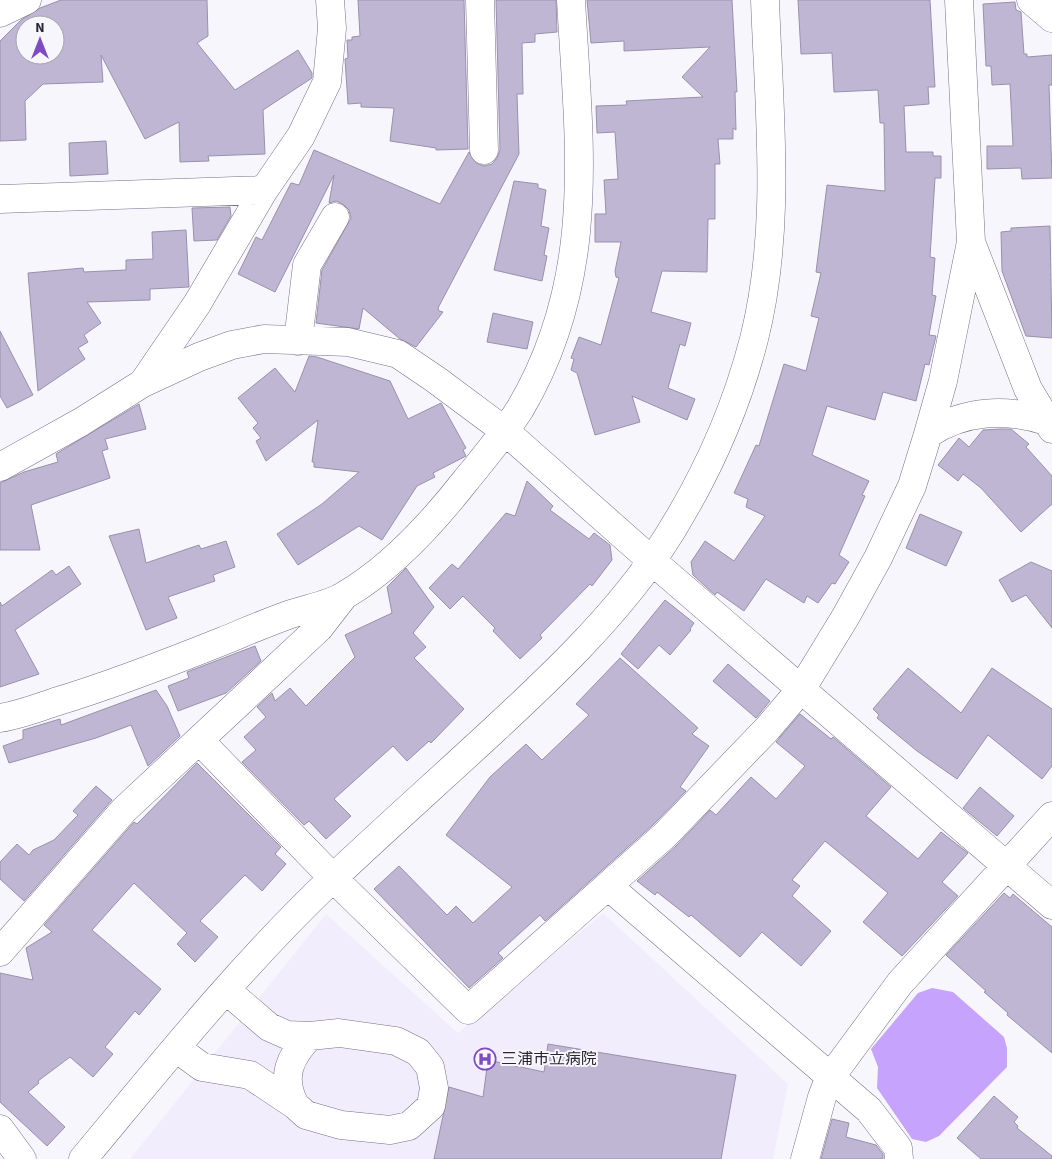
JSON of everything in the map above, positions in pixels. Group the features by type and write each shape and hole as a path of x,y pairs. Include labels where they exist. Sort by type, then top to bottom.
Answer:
{"street":[{"path":"0,13 27,0"},
{"path":"143,383 197,304 264,190 301,136 327,82 332,28 330,0"},
{"path":"480,0 484,150"},
{"path":"0,952 124,810 200,742 319,628 343,597 383,569 452,497 505,431 520,408 542,367 554,332 570,277 577,234 580,168 571,0"},
{"path":"83,1159 226,990 333,878 567,662 652,561 692,498 727,422 754,340 766,276 772,213 765,0"},
{"path":"200,742 333,878 468,1010 665,834 720,780 802,688 846,616 878,558 912,486 943,380 970,242 959,0"},
{"path":"1031,0 1052,18"},
{"path":"0,199 264,190"},
{"path":"298,340 307,265 335,217"},
{"path":"970,242 1028,389 1049,425"},
{"path":"0,467 81,422 143,383 199,357 232,345 264,339 348,342 398,354 505,431 652,561 802,688 1052,905"},
{"path":"928,434 945,423 983,414 1025,414 1049,425"},
{"path":"0,718 73,697 167,663 289,614 343,597"},
{"path":"805,1159 822,1097 829,1079 900,983 1052,816"},
{"path":"608,886 829,1079 868,1110 898,1148 898,1159"},
{"path":"176,1048 202,1067 250,1076 295,1105 306,1115 341,1125 390,1130 409,1126 431,1106 434,1088 430,1067 418,1052 396,1042 339,1033 310,1036 287,1035 269,1027 226,990"},
{"path":"295,1105 289,1094 288,1071 292,1058 310,1036"},
{"path":"0,1130 22,1159"}],"shaded area":[{"name":"三浦市立病院","path":"603,913 788,1084 773,1159 130,1159 326,914 458,1033"},
{"path":"932,988 953,992 1004,1037 1007,1048 1007,1067 939,1136 926,1142 912,1139 877,1088 878,1067 871,1049 918,993"}],"building":[{"path":"61,0 207,0 208,36 197,43 235,90 298,50 312,73 312,78 263,110 265,154 208,156 209,161 180,162 179,122 145,139 101,55 103,82 43,84 25,101 26,140 0,141 0,41 15,26 15,65 65,65 65,15 29,15 40,8"},
{"path":"358,0 464,0 468,149 436,150 436,148 390,141 394,108 361,107 361,103 348,104 345,59 348,58 347,40 360,36"},
{"path":"496,0 556,0 557,32 535,34 535,42 522,43 523,94 517,94 519,154 438,308 439,311 443,312 416,347 400,339 363,308 359,329 316,323 322,270 351,218 349,210 343,204 336,201 329,203 334,175 275,292 238,274 256,237 262,240 291,183 299,185 314,150 440,204 469,152 476,163 484,166 492,164 500,150"},
{"path":"587,0 732,0 737,92 735,92 736,130 733,128 733,139 718,139 720,164 715,164 715,219 708,219 707,272 662,271 651,312 691,323 685,346 680,344 668,388 695,399 687,420 632,396 640,422 595,435 577,373 571,370 574,359 571,358 579,337 601,345 619,278 616,277 615,271 621,242 595,242 595,214 606,214 604,180 618,179 615,132 597,133 596,106 627,105 626,101 703,97 682,77 710,47 624,51 624,41 591,43"},
{"path":"798,0 930,0 935,87 928,87 929,104 904,106 906,152 933,152 933,156 941,156 941,178 935,178 930,257 935,258 932,295 936,296 929,335 936,336 929,365 925,364 916,401 883,392 875,420 827,406 812,455 869,481 862,495 865,496 839,555 849,562 835,584 832,583 818,603 807,596 804,603 766,579 744,611 717,592 715,595 693,575 691,562 705,541 734,561 765,516 746,507 748,499 734,493 756,445 759,446 784,364 806,371 819,318 811,316 821,273 816,272 827,185 885,191 884,123 880,123 878,90 834,92 832,53 801,54"},
{"path":"1015,2 1016,10 1021,12 1024,54 1027,54 1027,57 1052,55 1052,85 1049,85 1052,178 1022,179 1021,168 987,169 987,146 1013,146 1010,84 992,85 991,66 986,66 983,4"},
{"path":"106,141 108,174 70,176 69,143"},
{"path":"514,181 538,184 538,188 546,190 541,226 549,228 544,255 547,256 542,281 494,270"},
{"path":"230,207 231,216 217,240 194,241 192,208"},
{"path":"1050,226 1052,338 1026,336 1002,271 1001,232 1011,231 1011,228"},
{"path":"186,230 189,287 150,289 150,300 87,302 101,323 84,335 88,342 78,348 85,359 38,391 28,273 83,268 84,272 126,270 126,260 153,259 152,232"},
{"path":"493,313 533,322 527,349 487,342"},
{"path":"0,331 33,395 7,408 0,396"},
{"path":"309,356 390,381 408,419 441,403 466,448 463,450 466,456 433,473 435,477 417,486 382,540 359,526 298,565 277,534 322,504 359,472 314,467 314,462 312,462 318,420 266,461 256,441 261,438 253,428 258,423 238,398 275,368 295,392"},
{"path":"139,404 146,429 105,439 108,449 102,451 110,478 31,505 40,550 0,550 0,483 24,472 58,462 56,454"},
{"path":"1011,429 1029,444 1026,447 1052,476 1052,504 1021,532 981,488 963,474 958,481 938,465 959,438 969,447 983,430"},
{"path":"527,481 553,506 550,510 589,539 594,533 610,545 612,560 592,586 590,584 540,635 542,638 520,659 493,631 495,628 463,596 450,609 429,588 452,564 458,569 506,513 515,516"},
{"path":"920,514 962,532 946,566 906,548"},
{"path":"139,529 146,563 199,545 201,549 226,541 235,567 213,575 215,581 168,597 177,618 146,630 109,536"},
{"path":"1031,562 1052,571 1052,628 1026,595 1012,602 999,580"},
{"path":"69,566 81,584 15,630 39,674 0,687 0,602 2,606 52,570 56,575"},
{"path":"406,568 434,607 413,633 426,647 414,658 464,709 431,743 429,741 407,761 393,746 334,799 351,816 326,839 309,821 304,825 242,762 256,750 244,737 266,717 257,707 272,693 275,701 290,688 306,706 355,657 345,635 392,613 387,587"},
{"path":"665,600 694,623 691,630 670,655 659,645 638,669 621,654"},
{"path":"255,646 261,661 226,693 178,711 168,686 189,678 187,672"},
{"path":"620,658 698,728 692,734 709,746 680,787 686,791 654,824 545,921 540,915 498,953 503,958 469,988 374,889 399,866 447,915 456,906 473,923 512,887 446,835 490,777 526,744 542,760 589,715 576,704"},
{"path":"728,664 770,701 756,718 713,681"},
{"path":"908,668 961,713 992,668 1052,709 1052,766 1042,779 988,735 957,779 917,751 877,718 879,715 873,709"},
{"path":"156,690 167,706 180,736 148,766 131,725 96,738 9,763 3,746 23,739 23,730 60,719 61,725"},
{"path":"800,714 831,739 833,737 891,787 866,816 918,859 941,832 968,853 942,882 958,896 902,956 863,922 888,893 825,841 792,880 800,886 792,896 831,931 801,966 762,932 740,957 691,915 689,917 657,892 655,895 637,881 676,846 710,810 716,815 751,777 776,799 805,766 776,742"},
{"path":"197,763 281,847 275,854 286,864 262,891 245,875 200,921 218,937 195,962 177,944 187,933 134,883 92,930 161,989 139,1015 135,1011 105,1047 113,1054 93,1077 70,1057 38,1081 39,1083 28,1092 65,1127 47,1146 0,1102 0,973 33,980 26,948 52,932 44,925 134,822 137,824"},
{"path":"96,786 112,800 24,901 0,879 0,862 17,844 29,855 33,850 54,840 78,815 73,811"},
{"path":"980,787 1014,816 997,836 963,808"},
{"path":"1004,893 1010,898 1013,894 1052,927 1052,1053 1007,1015 1008,1013 984,992 986,991 946,955"},
{"name":"三浦市立病院","path":"548,1044 736,1075 721,1159 434,1159 449,1087 483,1097 488,1060 544,1072"},
{"path":"994,1096 1018,1117 1014,1122 1018,1126 1017,1128 1052,1156 1052,1159 981,1159 957,1138"},
{"path":"832,1119 849,1123 846,1137 876,1145 883,1154 883,1159 821,1159"}],"place":[{"name":"三浦市立病院","path":"485,1059"}]}
